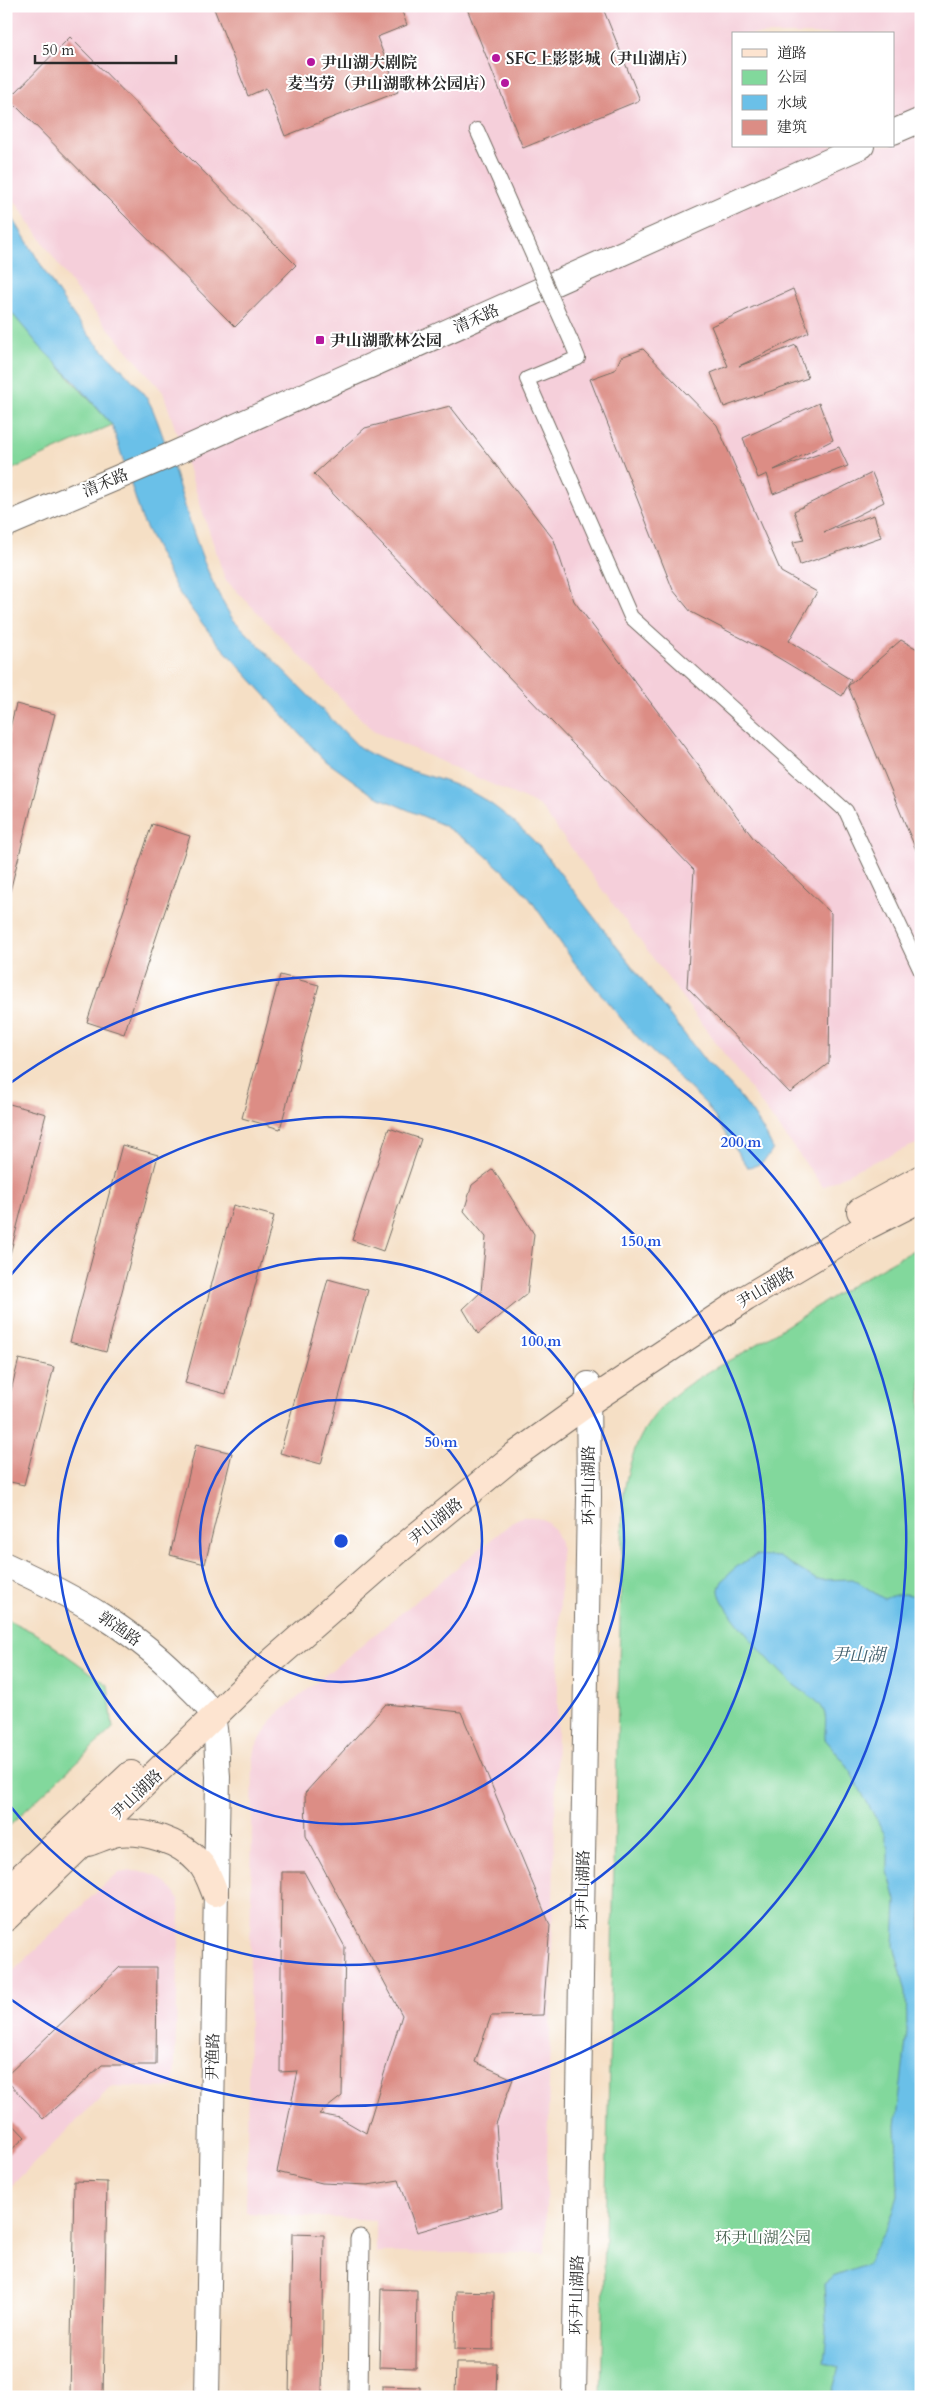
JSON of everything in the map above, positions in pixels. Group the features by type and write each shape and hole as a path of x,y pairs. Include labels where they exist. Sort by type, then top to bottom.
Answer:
{"main road":[{"name":"尹山湖路","path":"6,1891 209,1711 262,1670 398,1551 588,1394 733,1285 859,1211 921,1178"},
{"name":"尹山湖路","path":"588,1394 866,1227 921,1199"},
{"name":"尹山湖路","path":"6,1918 83,1846 209,1711"},
{"path":"83,1846 115,1833 136,1832 160,1838 181,1848 199,1862 215,1893"}],"street":[{"path":"894,132 921,120"},
{"path":"477,130 578,358 527,380 631,617 846,811 921,971"},
{"name":"清禾路","path":"6,525 173,454 858,148"},
{"name":"环尹山湖路","path":"574,2397 589,1497 588,1394"},
{"name":"郭渔路","path":"6,1565 54,1587 112,1621 164,1660 209,1711"},
{"name":"尹渔路","path":"207,2397 218,1776 209,1711"},
{"path":"358,2397 360,2238"}],"shaded area":[{"name":"尹山湖歌林公园","path":"6,6 921,6 921,1142 859,1168 823,1187 540,806 373,731 225,579 163,392 75,289 6,188"},
{"path":"522,1517 544,1520 554,1529 560,1542 561,1556 545,2253 376,2253 376,2220 246,2213 253,1760 256,1746 274,1717 515,1520"},
{"path":"131,1871 156,1875 174,1891 178,1900 180,1912 174,2088 112,2086 6,2191 6,1978 110,1879 119,1873"}],"green space":[{"path":"6,306 112,425 6,472"},
{"name":"环尹山湖公园","path":"921,1246 921,2397 601,2397 623,1499 634,1451 645,1429 660,1409 690,1383 748,1350 855,1283"},
{"path":"6,1619 37,1634 108,1685 113,1728 6,1829"}],"water":[{"path":"6,208 55,289 77,320 148,400 163,436 188,516 207,568 218,594 232,618 359,747 395,765 455,785 479,796 511,819 539,846 706,1062 726,1081 752,1113 773,1149 762,1162 755,1166 747,1167 706,1104 624,1022 574,962 530,899 513,880 475,846 441,824 373,795 322,758 216,641 177,590 142,519 112,425 74,381 41,348 6,306"},
{"name":"尹山湖","path":"757,1555 779,1557 817,1580 853,1579 884,1599 902,1594 912,1595 921,1599 921,2397 831,2397 839,2367 824,2363 827,2331 824,2284 833,2277 866,2265 890,2221 898,2196 896,2126 907,2032 906,1992 894,1945 896,1901 888,1871 888,1850 885,1835 846,1764 825,1739 826,1718 821,1706 812,1697 794,1685 763,1654 738,1624 721,1598 720,1585 728,1574"}],"building":[{"name":"尹山湖大剧院","path":"213,6 400,6 407,25 377,37 398,92 285,136 266,88 248,96"},
{"path":"466,6 602,6 640,100 523,148"},
{"path":"70,37 296,265 235,327 9,99"},
{"path":"793,289 809,332 739,366 796,345 808,378 724,407 711,373 728,366 711,326"},
{"path":"643,349 717,425 781,572 817,592 789,641 851,680 842,696 772,654 691,612 673,590 590,379 615,370 621,357"},
{"path":"819,403 833,440 774,470 839,447 848,466 773,494 767,474 758,478 743,438"},
{"path":"450,406 554,540 574,601 754,839 831,913 829,1063 790,1093 687,987 694,870 314,474 365,428"},
{"path":"872,473 884,502 824,532 874,515 881,537 800,565 793,542 804,540 794,511"},
{"path":"901,640 921,651 921,862 848,686"},
{"path":"16,704 55,714 7,903 6,743"},
{"path":"152,824 190,836 124,1034 87,1022"},
{"path":"280,975 319,985 280,1129 242,1118"},
{"path":"6,1103 46,1114 7,1266 6,1265"},
{"path":"389,1128 421,1139 383,1251 352,1240"},
{"path":"122,1145 158,1155 106,1352 70,1342"},
{"path":"493,1169 534,1234 527,1294 478,1334 463,1309 481,1292 486,1237 464,1211 472,1185"},
{"path":"233,1205 274,1216 226,1394 185,1383"},
{"path":"328,1279 368,1290 321,1464 280,1453"},
{"path":"19,1359 54,1367 24,1485 6,1481 6,1410"},
{"path":"196,1444 232,1453 205,1564 170,1555"},
{"path":"386,1704 461,1712 550,1925 543,2015 491,2016 475,2062 513,2079 496,2124 502,2208 417,2232 399,2180 368,2185 322,2183 277,2172 298,2071 280,2072 282,1872 304,1872 345,1947 342,2096 319,2114 340,2118 366,2133 402,2015 306,1836 305,1793"},
{"path":"120,1967 157,1967 156,2065 102,2065 43,2119 6,2080 6,2076"},
{"path":"6,2117 25,2137 6,2155"},
{"path":"74,2181 107,2182 103,2397 70,2397"},
{"path":"292,2234 324,2235 322,2397 289,2397"},
{"path":"381,2289 417,2290 416,2368 379,2367"},
{"path":"456,2291 494,2292 493,2350 455,2349"},
{"path":"456,2363 497,2363 496,2397 455,2397"},
{"path":"382,2386 420,2387 420,2397 382,2397"}],"place":[{"name":"SFC上影影城（尹山湖店）","path":"496,58"},
{"name":"尹山湖大剧院","path":"311,62"},
{"name":"麦当劳（尹山湖歌林公园店）","path":"505,83"},
{"name":"尹山湖歌林公园","path":"320,340"}]}
